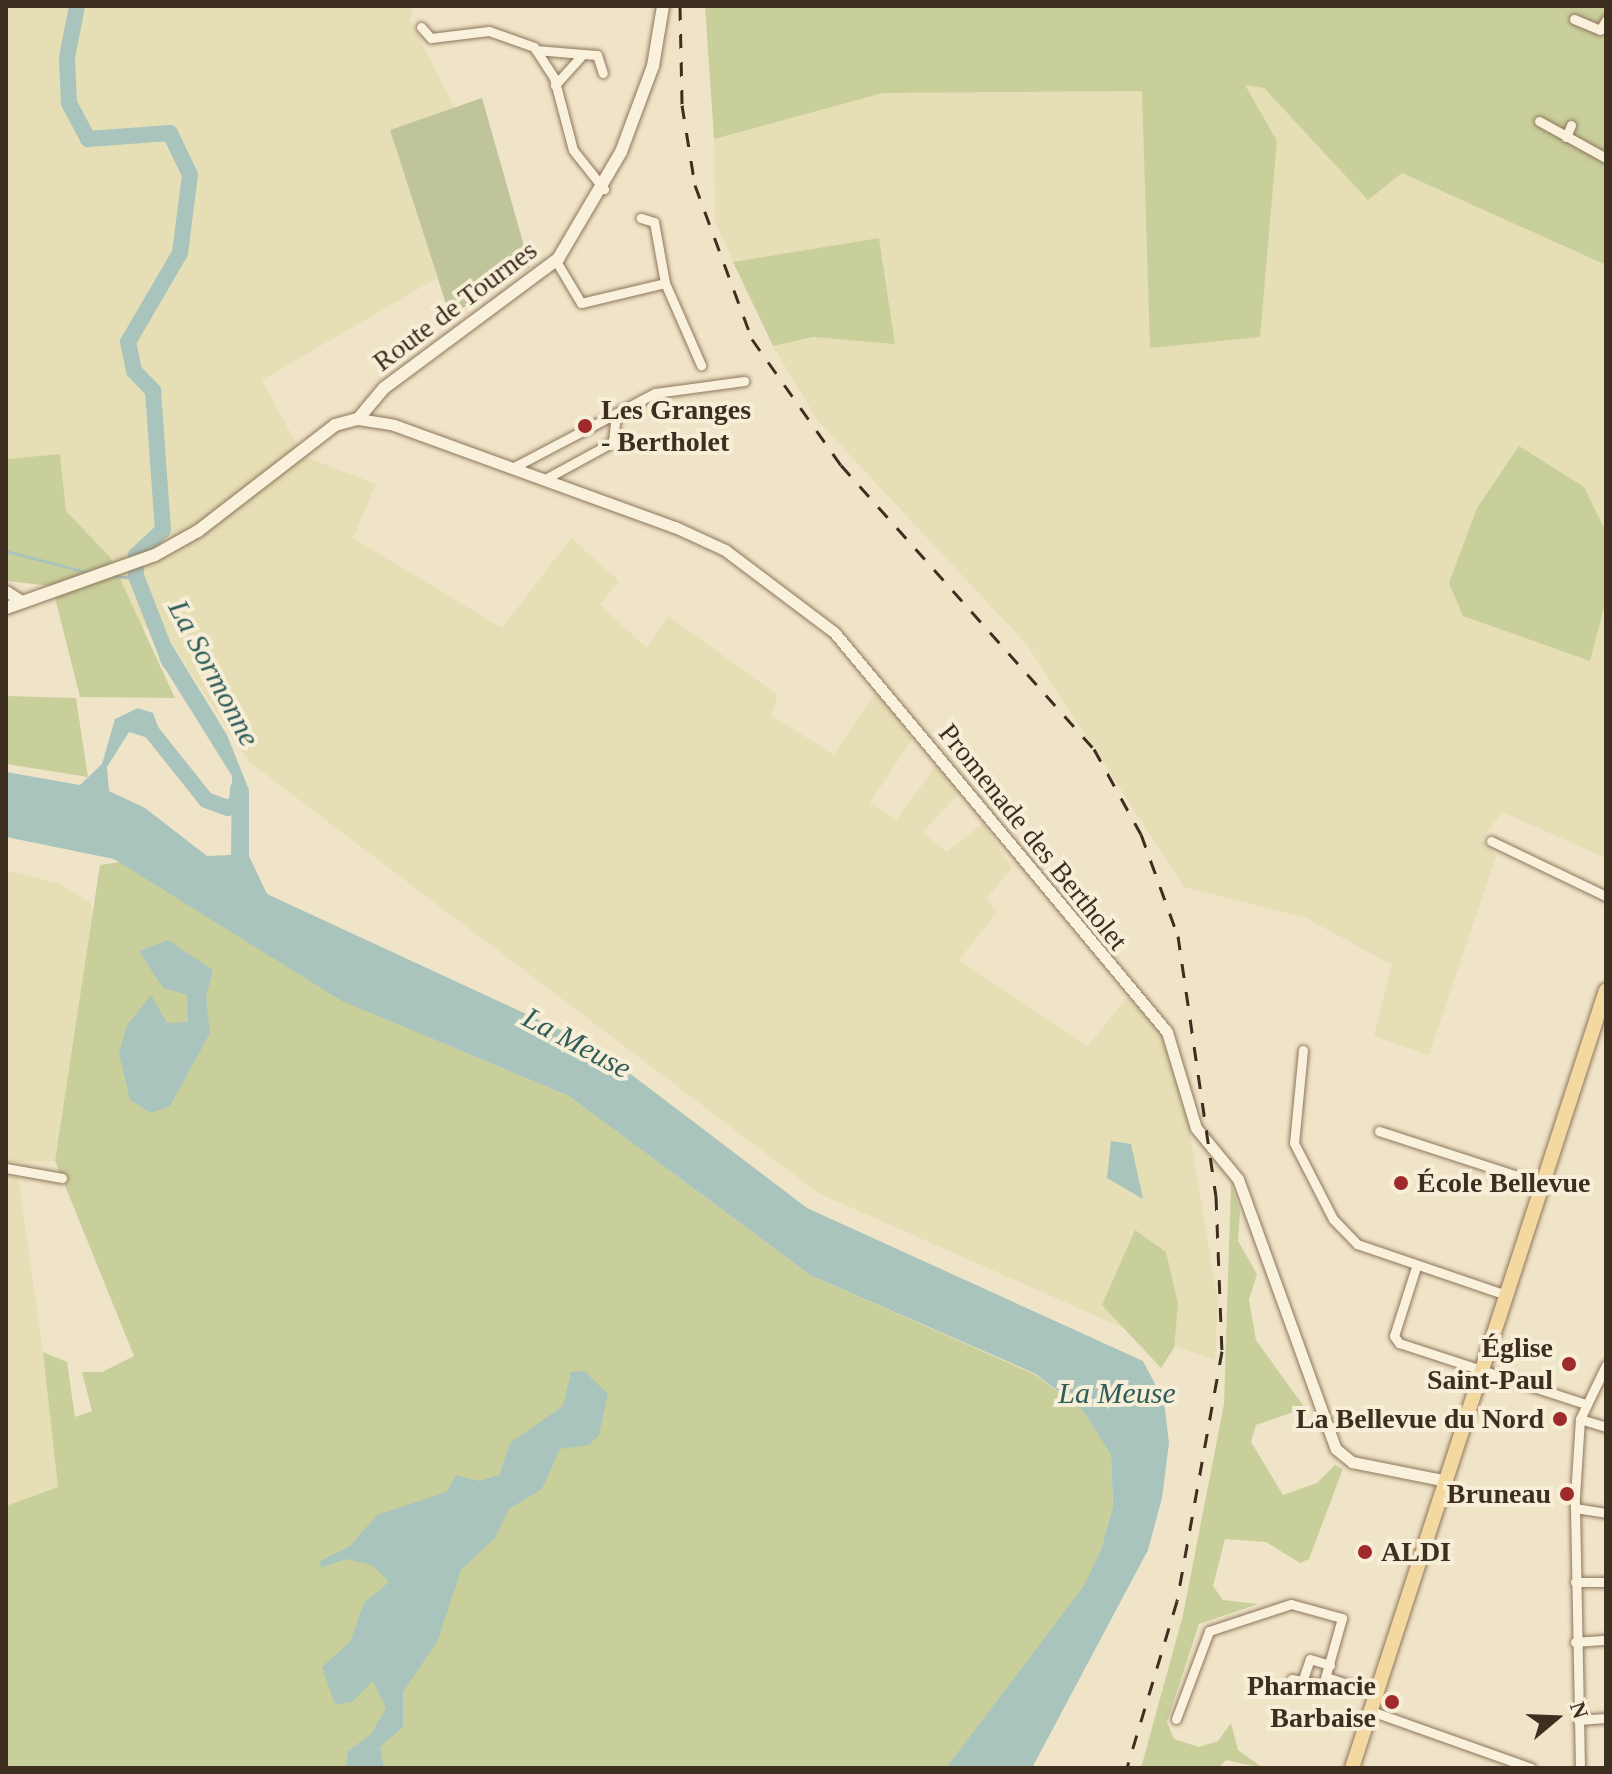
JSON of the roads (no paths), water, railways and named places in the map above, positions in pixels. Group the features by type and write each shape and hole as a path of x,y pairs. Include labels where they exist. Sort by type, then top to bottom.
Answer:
{"main road":[{"name":"Route de Tournes","path":"358,419 396,378 556,261 604,189 653,66 663,6"},
{"path":"6,608 155,555 198,531 335,425 358,419"},
{"path":"1352,1768 1506,1295 1545,1185 1606,990"}],"street":[{"path":"1574,19 1600,30 1606,20"},
{"path":"421,27 431,38 489,31 536,50 597,55 603,73"},
{"path":"536,50 555,85 573,150 604,189"},
{"path":"555,85 583,54"},
{"path":"1539,121 1606,158"},
{"path":"1566,137 1571,125"},
{"path":"641,218 654,222 665,283 701,365"},
{"path":"556,261 581,303 665,283"},
{"path":"514,467 655,393 744,381"},
{"path":"547,478 613,442 616,414"},
{"name":"Promenade des Bertholet","path":"358,419 547,478 725,550 834,632 1171,1039 1196,1128 1238,1179 1290,1309 1321,1424 1336,1449 1352,1462 1447,1481"},
{"path":"6,591 23,602"},
{"path":"1491,841 1606,896"},
{"path":"1303,1050 1294,1143 1333,1219 1357,1244 1416,1267 1506,1295"},
{"path":"1379,1131 1545,1185"},
{"path":"6,1168 62,1178"},
{"path":"1416,1267 1394,1336 1482,1370 1586,1404"},
{"path":"1580,1768 1575,1642 1575,1508 1580,1419 1606,1365"},
{"path":"1580,1419 1606,1427"},
{"path":"1575,1508 1606,1513"},
{"path":"1575,1582 1606,1582"},
{"path":"1176,1719 1209,1631 1291,1604 1342,1618 1330,1665 1320,1687 1292,1679"},
{"path":"1575,1642 1606,1640"},
{"path":"1302,1682 1310,1659 1330,1665"},
{"path":"1326,1677 1377,1694"},
{"path":"1371,1711 1531,1768"},
{"path":"1578,1720 1606,1718"}],"water":[{"name":"La Meuse","path":"164,632 227,735 249,790 249,856 267,894 591,1044 807,1208 1143,1361 1164,1401 1169,1443 1162,1498 1148,1550 1032,1768 946,1768 1084,1586 1101,1549 1113,1507 1111,1455 1083,1411 1036,1374 810,1275 569,1096 342,1001 114,859 6,837 6,772 80,785 102,764 115,719 138,708 153,713 164,743 129,732 107,767 109,791 145,808 207,856 231,855 232,776 159,659"},
{"path":"168,940 213,970 206,997 210,1033 170,1106 151,1113 130,1100 119,1053 127,1025 151,995 167,1023 188,1022 187,995 163,988 139,951"},
{"path":"1111,1141 1131,1144 1143,1199 1107,1178"},
{"path":"584,1371 608,1394 599,1435 589,1445 560,1449 542,1489 509,1509 495,1538 461,1570 437,1642 403,1692 403,1727 380,1747 384,1768 346,1768 348,1751 371,1734 386,1708 373,1681 352,1702 335,1705 322,1667 350,1642 364,1603 389,1582 372,1565 346,1559 321,1568 320,1561 350,1546 377,1515 446,1492 456,1475 479,1481 499,1475 510,1443 563,1406 571,1372"}],"waterway":[{"name":"La Sormonne","path":"77,6 67,58 69,103 88,139 170,133 190,175 180,253 128,342 134,371 153,391 163,530 136,555 136,576 170,663"},
{"path":"6,551 90,573"},
{"path":"113,576 137,578"},
{"name":"La Sormonne","path":"147,726 206,800 228,808 237,803 238,788"}],"railway":[{"path":"680,6 682,105 695,185 752,339 841,465 1094,749 1141,834 1178,936 1216,1196 1222,1351 1177,1601 1127,1768"}],"place":[{"name":"Les Granges - Bertholet","path":"585,426"},
{"name":"École Bellevue","path":"1401,1183"},
{"name":"Église Saint-Paul","path":"1569,1364"},
{"name":"La Bellevue du Nord","path":"1560,1419"},
{"name":"Bruneau","path":"1567,1494"},
{"name":"ALDI","path":"1365,1552"},
{"name":"Pharmacie Barbaise","path":"1392,1702"}]}
